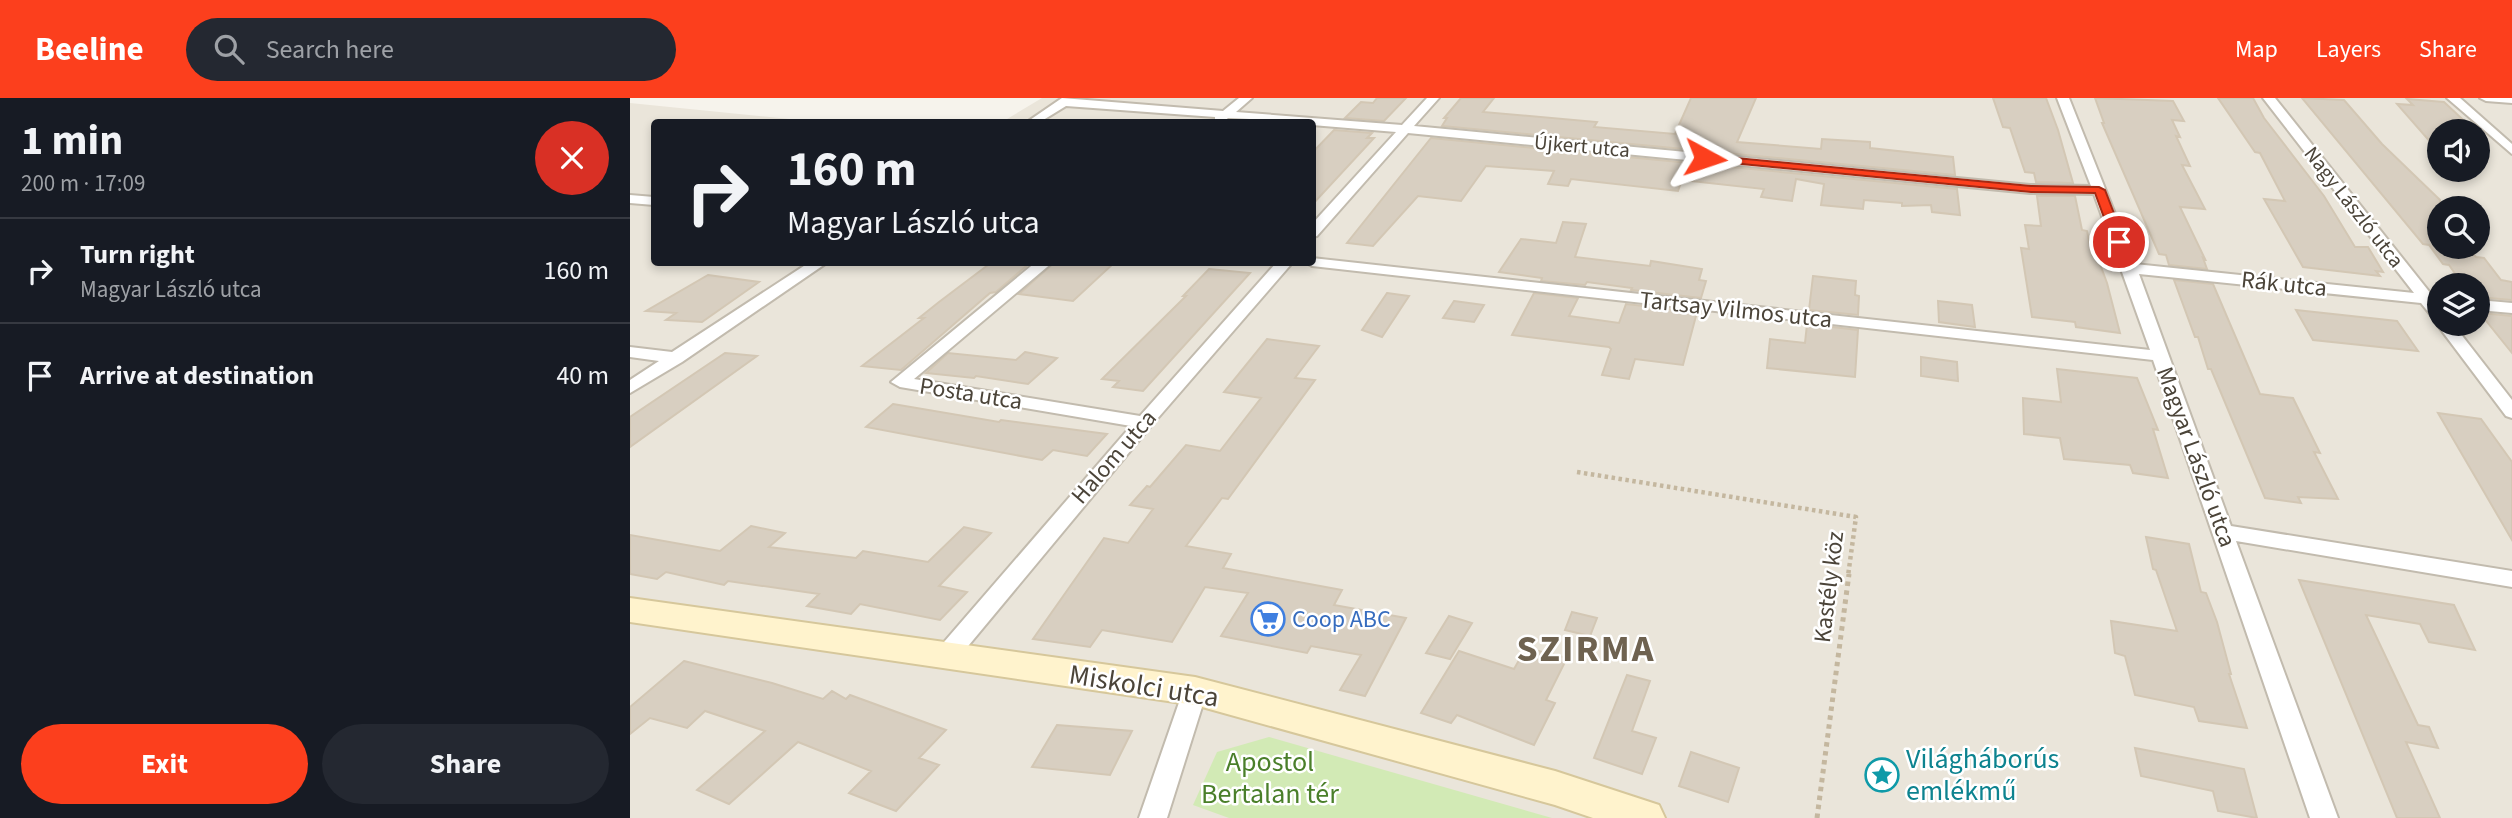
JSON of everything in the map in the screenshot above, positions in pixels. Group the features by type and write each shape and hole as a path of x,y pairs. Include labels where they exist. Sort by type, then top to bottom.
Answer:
{"main road":[{"name":"Miskolci utca","path":"630,610 1195,691 1555,788 1645,818"}],"street":[{"path":"1219,119 1246,98"},
{"path":"1316,229 1433,98"},
{"name":"Magyar László utca","path":"2063,98 2129,268 2324,818"},
{"name":"Nagy László utca","path":"2269,98 2427,293"},
{"path":"2452,98 2512,150"},
{"path":"2486,98 2512,100"},
{"path":"1038,119 1067,100"},
{"name":"Újkert utca","path":"1067,100 1219,119"},
{"name":"Újkert utca","path":"1316,124 1406,129 2031,189 2099,190"},
{"path":"630,198 651,201"},
{"name":"Tartsay Vilmos utca","path":"1316,262 2160,356"},
{"path":"630,388 815,266"},
{"name":"Posta utca","path":"1041,266 900,382 1144,422"},
{"name":"Halom utca","path":"946,656 1144,422 1282,266"},
{"name":"Rák utca","path":"2129,268 2427,299"},
{"path":"2490,305 2512,308"},
{"path":"2454,336 2512,412"},
{"path":"630,352 677,358"},
{"path":"2224,532 2512,579"},
{"path":"1153,818 1195,691"}],"path":[{"name":"Kastély köz","path":"1577,472 1856,517 1817,818"}],"shaded area":[{"path":"1042,98 2512,98 2512,818 630,818 630,103 789,119 651,119 651,266 1316,266 1316,119 1007,119"}],"green space":[{"name":"Apostol Bertalan tér","path":"1269,737 1552,818 1229,818 1193,805 1217,752"}],"building":[{"path":"1377,98 1406,98 1384,121 1345,118 1361,102 1373,103"},
{"path":"1461,98 1494,98 1483,112 1597,122 1594,127 1675,134 1691,98 1756,98 1737,142 1821,149 1822,139 1870,142 1870,148 1953,157 1955,175 1442,126 1447,118 1444,118"},
{"path":"1993,98 2046,98 2073,183 2036,182 2034,173 2025,172 2010,128 2003,127"},
{"path":"2095,98 2173,101 2184,121 2172,120 2180,137 2176,136 2190,166 2182,165 2205,209 2180,207 2205,259 2203,258 2207,269 2169,265 2166,255 2159,254 2102,123"},
{"path":"2218,98 2253,98 2264,118 2324,196 2355,247 2368,247 2383,272 2376,271 2380,276 2303,267 2264,199 2285,201 2260,153 2255,152"},
{"path":"2302,98 2344,100 2382,144 2436,196 2427,196 2427,245 2423,244"},
{"path":"2407,99 2444,102 2462,119 2427,119 2427,138 2397,104 2413,105"},
{"path":"1334,130 1372,133 1367,138 1374,138 1316,201 1316,149"},
{"path":"1431,138 1957,189 1960,215 1932,212 1931,205 1902,206 1902,203 1864,200 1863,209 1821,205 1824,184 1796,179 1792,201 1761,197 1764,189 1682,180 1678,191 1571,179 1568,186 1548,184 1554,171 1486,166 1461,201 1418,196 1373,246 1347,243"},
{"path":"2037,196 2075,196 2082,230 2087,231 2092,255 2097,256 2107,283 2120,333 2076,327 2075,322 2032,317 2021,248 2029,249 2025,225 2041,226"},
{"path":"1563,222 1586,224 1575,257 1650,266 1651,261 1702,269 1699,280 1706,281 1701,298 1587,282 1585,285 1541,281 1542,278 1499,272 1521,239 1556,243"},
{"path":"2439,259 2485,259 2501,280 2512,282 2512,300 2490,298 2490,273 2455,273 2449,265 2443,264"},
{"path":"987,266 1026,266 996,292 990,293 901,370 862,366 924,318 919,318"},
{"path":"1050,266 1111,266 1073,301 1019,294"},
{"path":"1209,269 1250,273 1143,391 1113,387 1119,381 1102,379 1186,296 1183,296"},
{"path":"708,275 759,282 702,322 666,320 676,313 646,311"},
{"path":"1813,276 1856,281 1855,295 1859,296 1858,315 1809,310"},
{"path":"2174,280 2213,284 2260,394 2293,398 2320,453 2314,452 2338,499 2298,497 2301,503 2265,498 2211,369 2208,369"},
{"path":"1387,293 1409,296 1382,337 1362,330"},
{"path":"1534,293 1578,298 1569,316 1619,323 1626,304 1697,312 1683,365 1635,359 1629,379 1602,375 1611,349 1609,347 1512,335"},
{"path":"1454,301 1484,305 1474,322 1443,318"},
{"path":"1938,301 1972,305 1975,327 1939,322"},
{"path":"2296,310 2397,321 2418,351 2313,340"},
{"path":"2490,314 2512,316 2512,353 2490,326"},
{"path":"1807,324 1858,330 1855,377 1767,368 1770,339 1805,343"},
{"path":"1267,339 1319,346 1295,378 1315,380 1228,499 1222,498 1186,546 1231,554 1223,568 1342,590 1334,605 1406,618 1365,696 1340,690 1361,655 1311,646 1307,653 1221,636 1248,593 1205,587 1172,642 1102,630 1090,647 1033,639 1104,538 1128,543 1153,509 1130,505 1147,486 1150,487 1186,445 1220,451 1261,398 1224,392"},
{"path":"1025,352 1057,358 1028,384 976,376 974,378 926,373 948,353 1016,360"},
{"path":"725,353 757,356 630,447 630,417"},
{"path":"1921,357 1957,362 1958,381 1921,376"},
{"path":"2057,369 2137,378 2158,430 2153,429 2168,478 2133,473 2130,465 2064,459 2060,438 2024,434 2023,398 2061,402"},
{"path":"893,404 999,422 1001,420 1107,434 1087,456 1053,450 1042,460 866,427"},
{"path":"2438,413 2481,419 2512,462 2512,540"},
{"path":"751,526 785,533 769,547 856,558 863,551 928,562 964,527 991,533 939,586 967,592 940,620 860,604 851,614 807,606 819,594 728,581 724,585 666,572 657,579 630,574 630,535 720,551"},
{"path":"2146,537 2189,544 2201,592 2206,593 2217,622 2229,674 2247,728 2199,721 2194,707 2135,695 2125,656 2115,653 2111,621 2177,631 2156,570 2153,569"},
{"path":"2299,580 2454,605 2475,650 2429,642 2420,624 2366,615 2418,725 2429,727 2438,748 2406,742 2440,818 2397,818"},
{"path":"1572,612 1597,618 1590,636 1565,630"},
{"path":"1449,616 1472,623 1450,659 1426,653"},
{"path":"1526,648 1567,658 1546,700 1555,703 1534,745 1457,715 1451,723 1421,713 1459,651 1514,669"},
{"path":"684,661 823,699 832,691 846,699 850,695 946,730 919,758 939,765 896,811 849,793 871,771 798,742 729,804 697,790 765,731 705,711 687,728 650,718 630,734 630,707"},
{"path":"1627,675 1650,681 1632,731 1656,738 1642,774 1594,758"},
{"path":"1057,725 1132,731 1110,775 1032,767"},
{"path":"2135,748 2244,769 2257,818 2218,811 2213,791 2141,776"},
{"path":"1691,752 1739,768 1728,802 1679,786"}],"place":[{"name":"Coop ABC","path":"1268,619"},
{"name":"Világháborús emlékmű","path":"1882,775"}],"district":[{"name":"SZIRMA","path":"1586,649"}],"route":[{"path":"1705,158 2031,189 2099,190 2119,242"}]}
